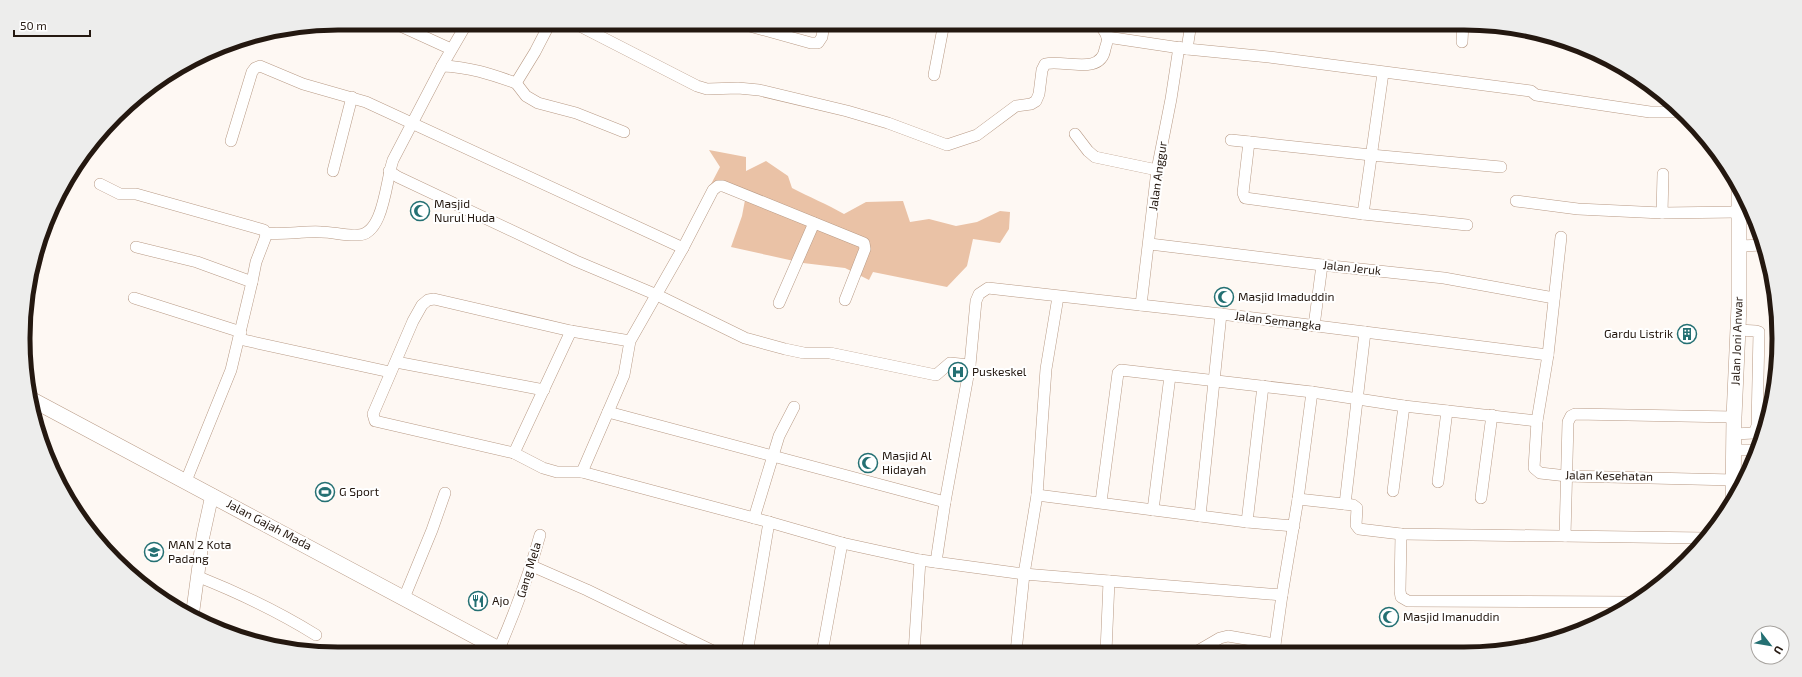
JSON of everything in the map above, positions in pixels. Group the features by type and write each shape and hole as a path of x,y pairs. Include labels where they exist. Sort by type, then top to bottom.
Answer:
{"main road":[{"name":"Jalan Joni Anwar","path":"1734,488 1734,417 1738,330 1738,199"},
{"name":"Jalan Gajah Mada","path":"37,402 496,647"}],"street":[{"path":"409,30 451,49"},
{"path":"100,184 120,194 136,194 156,201 260,228 266,233 279,234 320,232 358,236 368,233 378,219 386,194 389,171 393,160 451,49 463,30"},
{"path":"516,83 536,52 547,30"},
{"path":"588,30 697,86 707,89 738,88 773,94 847,111 888,123 947,145 976,135 1016,106 1031,104 1036,101 1039,94 1042,70 1046,64 1050,62 1086,64 1101,61 1104,56 1107,36 1104,30"},
{"path":"764,30 811,43 818,43 822,37 823,30"},
{"path":"934,75 943,30"},
{"name":"Jalan Anggur","path":"1141,305 1150,244 1157,170 1175,80 1189,30"},
{"path":"1462,42 1463,30"},
{"path":"1107,36 1183,48 1269,57 1531,91 1536,95 1650,112 1673,112"},
{"path":"231,141 252,72 258,66 303,84 352,97 412,123 683,248"},
{"path":"442,66 457,66 483,71 516,83 526,96 538,103 576,114 624,132"},
{"path":"1363,214 1370,155 1383,73"},
{"path":"333,171 352,97"},
{"path":"1075,134 1088,151 1095,157 1157,170"},
{"path":"1231,140 1501,167"},
{"path":"1249,142 1243,193 1245,198 1363,214 1467,225"},
{"path":"389,171 398,177 576,261 657,295 745,338 765,345 804,353 830,353 936,375 950,363 970,365 945,502 936,562"},
{"path":"1662,213 1663,174"},
{"path":"582,472 624,375 630,341 683,248 713,190 718,186 723,186 861,241 865,245 845,300"},
{"path":"1516,201 1578,209 1662,213 1738,212"},
{"path":"779,303 814,223"},
{"path":"186,481 231,370 256,262 266,233"},
{"path":"1101,502 1118,373 1121,370 1312,392 1404,406 1537,421 1548,355 1561,237"},
{"name":"Jalan Jeruk","path":"1150,244 1322,266 1444,278 1554,298"},
{"path":"1739,246 1758,245"},
{"path":"136,247 197,262 252,282"},
{"path":"1314,326 1322,266"},
{"name":"Jalan Semangka","path":"970,365 976,301 983,290 988,288 1221,314 1548,355"},
{"path":"1017,647 1024,574 1037,495 1046,369 1058,297"},
{"path":"134,298 240,335 390,372"},
{"path":"630,341 571,330 434,299 428,300 422,305 413,321 396,362 390,372 373,414 373,418 376,421 514,454 543,468 557,472 582,472 842,543 920,560 1024,574 1282,595"},
{"path":"1200,516 1221,314"},
{"path":"514,454 571,330"},
{"path":"1734,434 1754,433 1757,426 1759,332 1738,330"},
{"path":"1345,504 1365,332"},
{"path":"396,362 544,390"},
{"path":"1153,510 1170,376"},
{"path":"1247,522 1263,386"},
{"path":"1275,647 1298,499 1312,392"},
{"path":"1393,491 1404,406"},
{"path":"754,518 779,436 794,407"},
{"path":"1438,482 1447,411"},
{"path":"608,412 945,502"},
{"path":"1565,536 1568,422 1571,416 1575,414 1734,417"},
{"path":"1481,498 1492,415"},
{"name":"Jalan Kesehatan","path":"1537,421 1534,468 1540,473 1567,476 1734,480"},
{"path":"1734,450 1752,450"},
{"path":"404,598 432,530 445,493"},
{"path":"193,610 203,536 212,495"},
{"path":"1037,495 1101,502 1247,522 1294,526"},
{"path":"1298,499 1356,506 1356,525 1359,529 1401,534 1698,538"},
{"path":"747,647 769,522"},
{"path":"1401,534 1400,591 1401,597 1408,601 1624,602"},
{"name":"Gang Mela","path":"505,647 532,566 540,535"},
{"path":"823,647 842,543"},
{"path":"914,647 920,560"},
{"path":"532,566 587,590 705,647"},
{"path":"198,577 231,591 296,623 316,635"},
{"path":"1106,647 1109,581"},
{"path":"1205,647 1220,638 1228,636 1271,647"}],"shaded area":[{"path":"709,150 746,157 746,171 766,161 788,176 792,188 844,214 866,202 903,201 910,222 929,219 956,226 977,222 1000,211 1010,212 1009,229 1000,243 973,239 967,266 947,287 873,272 869,280 845,268 803,263 731,247 742,216 745,200 727,191 709,188 720,167"}],"place":[{"name":"Masjid Nurul Huda","path":"420,211"},
{"name":"Masjid Imaduddin","path":"1224,297"},
{"name":"Gardu Listrik","path":"1687,334"},
{"name":"Puskeskel","path":"958,372"},
{"name":"Masjid Al Hidayah","path":"868,463"},
{"name":"G Sport","path":"325,492"},
{"name":"MAN 2 Kota Padang","path":"154,552"},
{"name":"Ajo","path":"478,601"},
{"name":"Masjid Imanuddin","path":"1389,617"}]}
